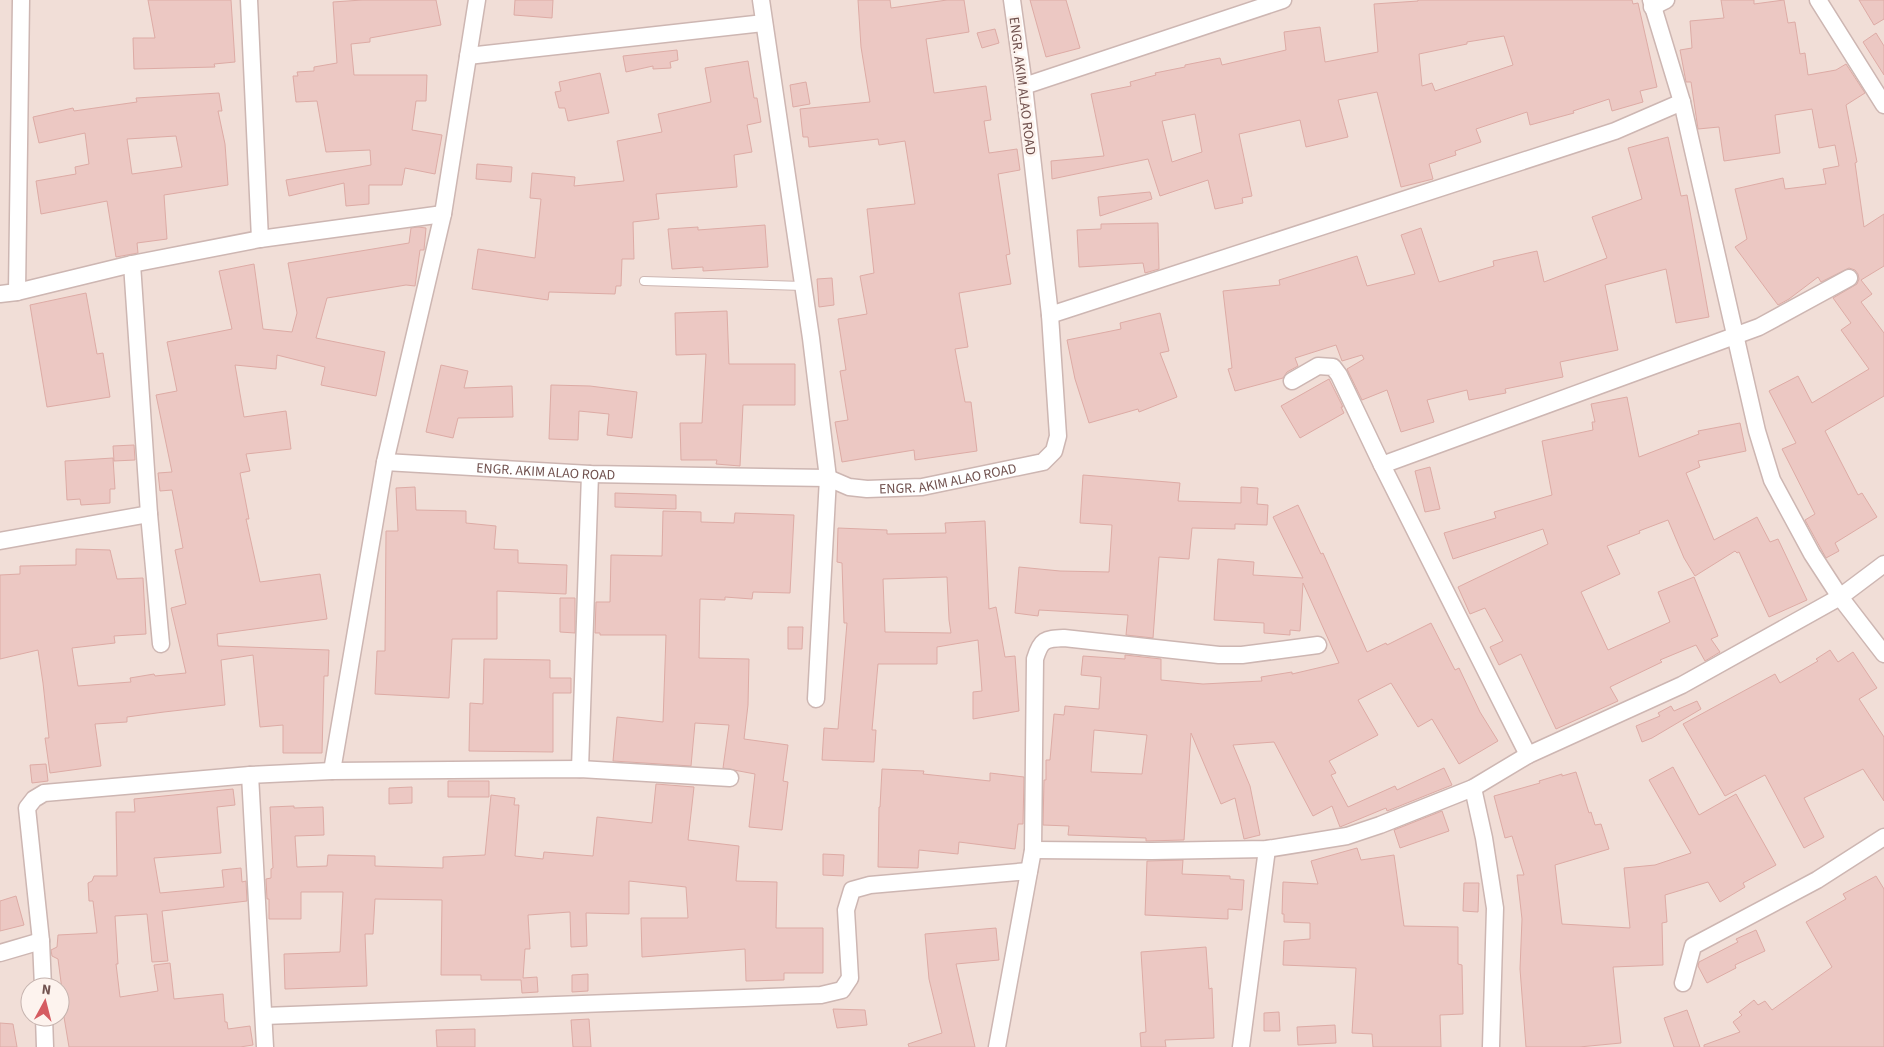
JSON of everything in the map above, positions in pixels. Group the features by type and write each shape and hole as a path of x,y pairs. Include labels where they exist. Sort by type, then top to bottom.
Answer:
{"street":[{"path":"17,292 21,0"},
{"path":"249,0 260,239"},
{"path":"332,771 385,462 444,214 477,0"},
{"path":"761,0 803,286 828,478 816,699"},
{"name":"ENGR. AKIM ALAO ROAD","path":"385,462 590,474 828,478 848,487 867,489 922,487 1043,462 1054,451 1058,436 1050,314 1024,86 1012,0"},
{"path":"1024,86 1283,0"},
{"path":"1818,0 1884,105"},
{"path":"1656,2 1682,102 1757,431 1772,480 1812,554 1840,597 1884,654"},
{"path":"468,56 764,23"},
{"path":"1050,314 1615,131 1682,102"},
{"path":"0,294 17,292 132,264 260,239 444,214"},
{"path":"132,264 149,514 161,644"},
{"path":"1382,465 1735,337 1759,327 1849,278"},
{"path":"1292,381 1318,366 1333,367 1340,375 1382,465 1528,755"},
{"path":"580,769 590,474"},
{"path":"0,541 149,514"},
{"path":"1033,850 1152,851 1267,849 1347,836 1380,825 1472,788 1528,755 1682,685 1840,597 1884,564"},
{"path":"997,1047 1033,850 1035,659 1039,645 1047,639 1064,638 1219,655 1242,655 1318,645"},
{"path":"43,977 41,941 27,808 34,799 44,794 250,775 332,771 580,769 730,778"},
{"path":"250,775 265,1047"},
{"path":"1472,788 1484,838 1495,908 1490,1047"},
{"path":"1683,983 1693,946 1816,880 1884,837"},
{"path":"1241,1047 1267,849"},
{"path":"264,1016 821,995 842,990 850,978 846,910 852,890 870,885 1030,871"},
{"path":"0,953 41,941"},
{"path":"44,1027 45,1047"}],"lane":[{"path":"644,282 803,286"}],"shaded area":[{"path":"0,0 1884,0 1884,1047 0,1047"}],"building":[{"path":"148,0 231,0 235,62 214,64 215,67 134,69 133,38 155,38"},
{"path":"436,0 441,25 370,38 370,42 351,44 354,75 427,75 426,101 416,101 412,130 442,135 435,174 405,168 402,185 369,185 369,204 346,206 344,183 289,196 286,180 371,165 370,150 326,152 317,101 296,102 293,76 298,76 297,72 314,71 314,67 337,63 333,2"},
{"path":"515,0 553,0 552,18 514,15"},
{"path":"858,0 890,0 891,8 947,0 964,0 969,32 926,39 934,93 986,86 991,120 984,121 989,153 1017,149 1020,170 998,174 1010,254 1006,255 1011,284 959,293 968,347 955,349 965,402 971,402 977,451 915,460 914,450 842,462 835,422 848,420 840,371 846,370 838,319 867,314 860,276 874,273 867,209 915,204 905,141 879,145 878,139 809,147 808,137 803,137 800,109 870,102 861,47"},
{"path":"1030,0 1066,0 1080,48 1046,57"},
{"path":"1632,0 1633,4 1638,3 1657,87 1640,91 1643,102 1612,111 1609,99 1573,111 1574,113 1530,125 1527,112 1476,129 1481,142 1455,151 1456,155 1429,164 1433,179 1401,187 1377,92 1338,100 1348,137 1306,147 1300,120 1239,134 1252,196 1242,198 1243,203 1215,209 1208,180 1160,196 1148,159 1052,179 1051,161 1104,156 1091,94 1131,86 1130,82 1156,75 1155,73 1185,67 1185,65 1220,58 1222,65 1286,50 1284,32 1320,27 1325,62 1378,52 1374,4 1418,1","holes":["1504,36 1513,65 1435,91 1432,83 1422,86 1419,54 1467,44 1467,42","1195,114 1202,152 1172,162 1162,121"]},
{"path":"1721,0 1754,0 1754,4 1784,0 1788,23 1795,22 1800,54 1805,53 1808,75 1836,70 1846,64 1865,93 1846,105 1857,162 1855,163 1864,227 1884,214 1884,266 1861,280 1872,294 1861,302 1884,333 1884,396 1825,431 1858,495 1862,493 1877,517 1835,543 1839,551 1826,558 1805,520 1815,514 1782,449 1796,443 1769,391 1798,376 1812,403 1869,369 1841,330 1851,323 1833,298 1857,284 1858,274 1855,270 1849,268 1821,282 1818,277 1778,305 1735,247 1747,239 1735,189 1783,178 1785,189 1826,184 1823,169 1839,166 1835,145 1819,148 1812,109 1775,115 1780,153 1724,161 1719,127 1698,129 1691,82 1686,82 1680,50 1692,48 1690,21 1724,18"},
{"path":"1859,0 1884,0 1884,19 1874,25"},
{"path":"995,29 999,43 982,48 977,33"},
{"path":"1876,33 1884,46 1884,75 1863,42"},
{"path":"677,50 678,60 670,62 671,68 653,69 653,66 626,72 623,56"},
{"path":"748,61 754,98 757,98 761,122 747,125 752,152 734,155 737,187 656,194 659,219 633,222 634,259 622,259 621,286 616,286 615,294 549,292 548,300 472,289 478,249 535,258 541,199 530,198 532,173 575,177 574,186 624,181 617,141 662,132 658,114 711,102 705,68"},
{"path":"600,73 609,113 568,121 565,108 559,108 555,92 561,91 559,82"},
{"path":"806,82 810,104 793,107 790,85"},
{"path":"219,93 222,111 218,111 225,144 228,185 164,195 167,239 137,243 138,253 116,257 107,201 41,214 36,181 76,174 75,167 89,164 85,133 39,143 33,117 73,108 74,111 137,102 136,98","holes":["176,136 182,167 132,174 127,139"]},
{"path":"1668,137 1681,196 1687,195 1709,317 1676,323 1666,269 1605,285 1618,350 1560,362 1563,377 1505,389 1506,393 1469,400 1467,390 1427,400 1434,422 1401,432 1387,390 1362,400 1347,369 1364,359 1362,355 1342,361 1336,345 1295,358 1298,366 1287,372 1283,378 1235,391 1228,369 1232,368 1223,291 1280,285 1279,280 1357,256 1367,286 1415,274 1401,235 1421,228 1439,282 1494,266 1493,261 1537,251 1544,282 1607,258 1592,217 1642,199 1628,148"},
{"path":"477,164 512,167 511,182 476,179"},
{"path":"1150,192 1152,199 1100,216 1098,197"},
{"path":"1158,223 1159,269 1145,273 1143,263 1079,267 1077,230 1101,229 1101,224"},
{"path":"765,225 768,267 703,271 703,267 672,269 668,229 698,227 698,230"},
{"path":"411,228 426,228 424,250 420,250 415,286 406,285 327,298 316,338 385,352 376,396 321,385 325,367 277,355 276,369 235,365 244,417 286,411 291,449 246,454 250,471 240,473 249,519 246,519 260,582 320,574 327,619 217,634 218,646 329,650 328,676 324,676 322,753 283,753 283,725 260,727 253,655 221,660 225,705 127,717 127,722 95,724 101,766 50,773 45,738 49,738 38,650 0,659 0,575 20,574 20,566 76,565 76,549 110,550 117,579 143,578 146,634 114,636 115,643 72,648 78,686 131,682 130,678 154,674 155,676 186,673 171,608 186,604 175,550 183,548 172,490 160,491 158,473 172,472 156,395 177,391 167,342 232,329 219,271 254,264 263,329 292,332 297,313 288,263 409,243"},
{"path":"832,278 834,305 819,307 817,279"},
{"path":"86,293 97,354 103,353 110,397 47,407 30,305"},
{"path":"727,311 729,364 795,364 795,405 743,405 740,466 716,464 717,460 681,460 680,423 702,423 706,354 676,355 675,313"},
{"path":"1160,313 1169,351 1160,353 1177,397 1139,412 1138,409 1089,423 1075,379 1067,340 1121,329 1120,323"},
{"path":"441,365 468,371 464,388 512,386 513,417 458,418 453,438 426,432"},
{"path":"1329,379 1343,407 1341,407 1344,413 1300,438 1281,406"},
{"path":"551,385 590,386 637,392 632,438 607,435 609,414 579,411 578,440 549,439"},
{"path":"1627,397 1639,457 1699,434 1698,431 1740,423 1746,451 1698,461 1700,467 1686,473 1714,540 1757,517 1770,542 1778,539 1807,600 1769,617 1739,552 1735,551 1695,576 1684,558 1668,520 1607,546 1620,574 1581,592 1608,650 1670,622 1658,592 1694,577 1718,636 1711,639 1720,652 1705,661 1696,645 1660,660 1662,662 1610,687 1618,701 1556,729 1521,654 1499,665 1490,647 1503,641 1485,608 1470,614 1458,587 1548,544 1543,529 1453,559 1444,533 1496,518 1494,512 1552,495 1542,441 1593,430 1592,422 1595,422 1591,404"},
{"path":"134,445 135,460 114,461 113,446"},
{"path":"113,458 115,489 110,489 110,503 81,505 80,499 67,500 65,461"},
{"path":"1430,467 1440,509 1425,512 1415,471"},
{"path":"1083,475 1180,483 1178,501 1241,503 1241,487 1258,488 1257,504 1268,505 1267,525 1235,524 1235,529 1192,528 1189,559 1159,557 1153,638 1126,635 1128,615 1039,610 1038,616 1015,613 1019,567 1060,571 1109,572 1112,525 1080,523"},
{"path":"415,487 416,510 466,511 466,523 496,526 494,549 518,550 518,563 567,565 566,594 497,591 497,639 452,639 449,698 375,694 377,651 385,651 386,531 398,531 396,488"},
{"path":"615,493 676,495 676,509 615,507"},
{"path":"1298,505 1321,554 1323,553 1367,652 1386,643 1387,645 1431,623 1455,670 1459,668 1480,712 1498,741 1459,764 1432,719 1418,727 1391,683 1358,700 1378,735 1329,761 1336,773 1331,775 1348,807 1395,786 1397,790 1444,768 1452,785 1387,811 1386,808 1340,827 1332,806 1313,816 1274,742 1233,745 1250,786 1260,835 1244,839 1235,798 1221,804 1191,733 1184,840 1146,841 1146,838 1068,835 1069,826 1043,825 1044,780 1046,780 1046,760 1050,760 1054,714 1064,715 1065,706 1099,709 1101,677 1081,675 1083,656 1125,659 1125,655 1161,659 1161,680 1203,684 1262,681 1261,677 1292,672 1292,674 1339,663 1303,583 1300,631 1290,630 1290,635 1264,633 1264,623 1214,620 1218,559 1254,562 1253,575 1303,578 1273,517","holes":["1094,730 1147,735 1142,774 1091,772"]},
{"path":"663,511 701,512 701,522 734,523 735,513 794,515 790,593 753,592 752,599 725,597 725,600 700,599 699,658 749,659 748,705 744,739 788,745 783,781 788,782 782,830 749,827 755,774 723,768 729,725 695,723 691,766 613,761 617,717 663,722 666,635 600,635 600,633 595,633 596,602 610,602 611,555 662,556"},
{"path":"985,521 989,609 996,607 1005,657 1015,656 1019,711 973,719 973,692 982,691 978,640 937,647 937,664 878,664 872,730 876,730 874,762 822,760 824,728 838,729 847,623 844,623 842,563 837,562 838,528 887,530 887,534 946,533 945,523","holes":["947,577 951,633 885,632 883,579"]},
{"path":"560,598 575,598 575,633 560,632"},
{"path":"788,627 803,627 802,649 788,649"},
{"path":"1830,650 1838,662 1853,652 1877,688 1859,699 1884,737 1884,801 1863,769 1804,798 1824,837 1804,848 1765,775 1725,796 1683,724 1775,674 1780,683 1818,661 1816,659"},
{"path":"484,659 550,660 550,678 571,678 571,693 553,693 553,752 469,751 470,703 483,704"},
{"path":"1697,701 1701,709 1642,742 1636,726 1660,716 1658,713 1671,706 1674,711"},
{"path":"46,764 48,781 32,783 30,765"},
{"path":"1673,767 1699,815 1736,794 1776,865 1743,883 1745,887 1720,902 1708,882 1665,895 1667,922 1662,923 1663,965 1613,967 1621,1043 1579,1047 1526,1047 1520,969 1522,919 1517,875 1524,875 1512,836 1505,838 1494,796 1540,783 1539,781 1562,774 1562,776 1576,772 1589,813 1591,812 1595,825 1601,824 1609,849 1555,865 1562,924 1630,928 1624,868 1655,865 1691,853 1649,780"},
{"path":"882,769 924,771 923,774 990,781 990,773 1024,777 1023,824 1018,824 1015,849 959,842 958,854 919,850 918,868 878,867"},
{"path":"448,781 489,781 489,797 448,797"},
{"path":"656,784 694,787 688,840 739,846 736,881 777,882 776,928 823,928 823,973 784,973 784,980 746,981 745,949 642,957 641,918 688,918 686,887 629,881 629,914 586,913 587,946 571,947 570,912 528,915 530,949 525,949 523,978 537,977 538,992 522,993 521,980 481,980 481,975 441,975 442,900 375,899 373,934 365,934 367,986 285,989 284,954 340,952 343,892 301,892 301,919 269,919 266,879 271,878 271,869 273,868 270,807 323,807 324,835 295,836 297,867 327,866 328,855 375,856 375,866 443,868 443,857 485,855 491,795 515,798 514,805 519,805 515,856 543,859 544,852 593,856 597,817 652,823"},
{"path":"412,787 412,803 389,804 389,788"},
{"path":"233,789 235,805 217,807 221,853 154,858 160,893 224,887 222,870 241,868 242,882 246,881 247,901 162,911 168,961 152,962 147,914 115,916 118,964 116,964 120,997 158,991 154,965 170,963 174,999 223,994 225,1022 227,1022 228,1029 250,1026 253,1045 240,1047 69,1047 66,1027 70,1027 70,977 60,977 58,959 52,956 51,950 57,947 58,935 97,933 93,901 89,901 88,883 92,881 94,876 117,876 116,812 135,812 134,799"},
{"path":"1442,811 1449,831 1400,848 1394,830"},
{"path":"1357,848 1361,860 1394,855 1404,926 1458,927 1458,964 1462,965 1463,1014 1440,1015 1441,1047 1373,1047 1372,1034 1352,1033 1356,968 1283,965 1284,941 1310,939 1310,923 1284,922 1284,914 1282,914 1283,882 1318,884 1311,861"},
{"path":"823,854 844,855 843,876 823,875"},
{"path":"1183,860 1182,874 1230,876 1230,879 1244,880 1242,910 1228,909 1228,919 1145,915 1147,861"},
{"path":"1876,876 1884,889 1884,1047 1704,1047 1704,1045 1740,1032 1733,1022 1742,1015 1739,1012 1754,1000 1758,1005 1765,1001 1772,1010 1832,967 1806,922 1846,899 1843,894"},
{"path":"1464,883 1479,883 1478,912 1463,911"},
{"path":"16,896 24,925 0,931 0,901"},
{"path":"996,928 999,960 956,964 975,1047 909,1047 908,1044 942,1033 929,979 925,934"},
{"path":"1756,930 1765,951 1735,965 1736,968 1707,983 1698,966 1699,962 1738,942 1736,939"},
{"path":"1206,947 1209,989 1212,988 1214,1038 1165,1040 1166,1047 1141,1047 1140,1033 1146,1032 1141,952"},
{"path":"588,974 588,991 572,992 572,975"},
{"path":"833,1009 865,1010 867,1025 837,1028"},
{"path":"1687,1010 1700,1047 1674,1047 1664,1018"},
{"path":"1279,1012 1280,1031 1264,1031 1264,1013"},
{"path":"589,1019 591,1047 573,1047 571,1020"},
{"path":"0,1023 13,1024 17,1047 0,1047"},
{"path":"1335,1025 1336,1043 1298,1045 1297,1027"},
{"path":"475,1029 475,1047 437,1047 436,1030"}]}
